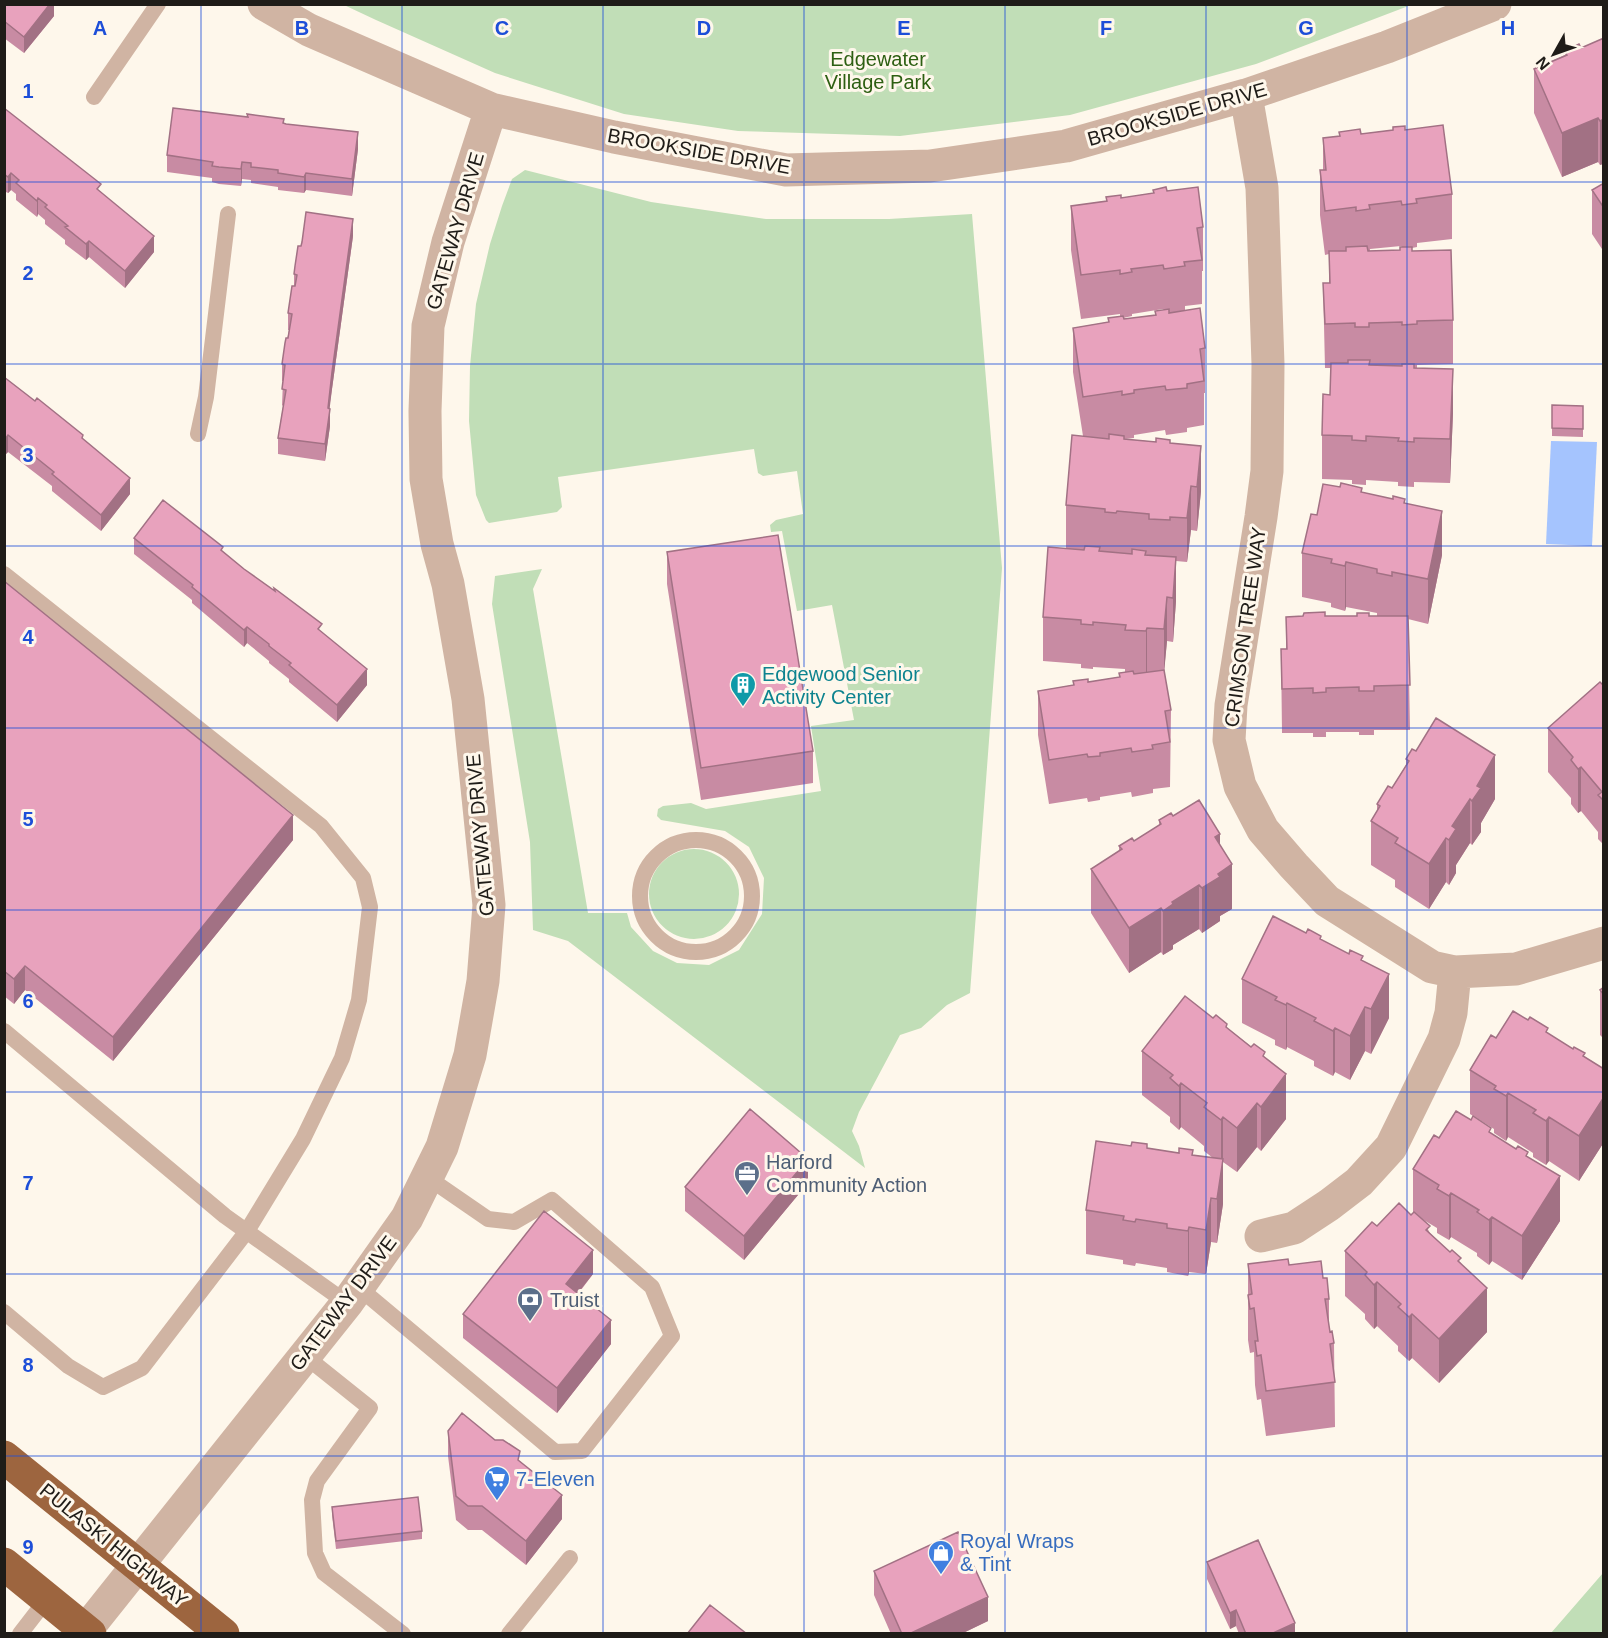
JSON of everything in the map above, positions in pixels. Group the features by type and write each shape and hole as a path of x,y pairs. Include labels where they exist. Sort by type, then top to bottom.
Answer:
{"highway":[{"name":"PULASKI HIGHWAY","path":"4,1457 223,1634"},
{"path":"4,1564 88,1632"}],"street":[{"name":"BROOKSIDE DRIVE","path":"264,4 309,30 491,109 614,137 786,170 930,166 1066,146 1246,95 1387,47 1495,4"},
{"name":"CRIMSON TREE WAY","path":"1246,95 1262,188 1268,364 1267,471 1231,705 1229,740 1240,786 1263,830 1327,901 1432,967 1455,972 1516,969 1604,943"},
{"name":"GATEWAY DRIVE","path":"88,1632 138,1564 353,1295 407,1218 442,1147 470,1054 483,981 489,905 468,699 448,584 437,544 426,479 425,411 428,326 448,242 491,109"},
{"path":"1261,1236 1294,1228 1329,1205 1359,1182 1391,1147 1444,1039 1451,1013 1455,972"}],"lane":[{"path":"94,97 158,4"},
{"path":"198,434 206,397 228,214"},
{"path":"4,574 321,826 363,878 370,907 359,1000 342,1058 303,1139 247,1231 142,1368 103,1387 68,1366 4,1312"},
{"path":"696,838 716,843 734,854 747,870 753,890 751,911 742,930 726,944 707,951 686,952 666,944 651,930 641,911 640,890 645,870 658,854 675,842 696,838"},
{"path":"4,1031 247,1231 353,1295 555,1452 582,1451 672,1336 652,1287 552,1200 514,1222 488,1219 427,1177"},
{"path":"305,1356 370,1408 318,1481 312,1500 315,1553 324,1573 403,1634"},
{"path":"508,1634 570,1558"},
{"path":"20,1634 47,1599"}],"green space":[{"name":"Edgewater Village Park","path":"344,5 1411,5 1256,64 1070,115 900,136 738,131 624,114 495,73"},
{"path":"525,170 651,202 766,219 889,219 972,214 1002,568 970,993 947,1005 921,1028 900,1035 859,1112 852,1131 865,1168 568,941 533,930 530,842 492,604 495,576 542,569 533,589 588,913 627,913 631,927 653,951 677,963 709,965 739,950 762,914 764,878 749,847 725,831 661,820 657,816 658,809 663,806 691,803 706,809 821,791 811,726 854,720 832,605 797,611 782,531 771,532 770,525 776,520 803,514 797,471 763,476 758,473 754,449 558,477 562,507 557,512 489,523 486,520 476,495 469,421 470,366 476,304 490,244 502,206 512,179"},
{"path":"685,849 703,849 719,856 732,869 739,885 739,903 732,919 719,932 703,939 685,939 669,932 656,919 649,903 649,885 656,869 669,856"},
{"path":"1603,1573 1603,1633 1551,1633"}],"water":[{"path":"1551,441 1597,442 1592,546 1546,544"}],"building":[{"path":"4,4 50,4 24,37 4,21"},
{"path":"1604,38 1604,119 1600,121 1598,118 1562,133 1534,69 1567,55 1565,51 1579,44 1581,48"},
{"path":"4,108 101,184 97,189 154,236 125,271 89,241 86,244 65,227 68,226 45,207 47,205 38,198 37,201 16,183 19,180 11,173 8,177 4,174"},
{"path":"173,108 248,117 247,114 284,119 283,123 286,124 358,132 352,179 306,173 304,177 278,173 278,170 251,167 251,163 242,162 241,169 219,167 212,166 213,162 167,155"},
{"path":"1443,125 1452,194 1416,199 1417,203 1402,205 1401,201 1369,205 1370,209 1356,211 1356,207 1325,211 1320,170 1326,170 1323,138 1340,136 1339,132 1360,129 1361,134 1393,130 1393,127 1405,126 1405,130"},
{"path":"1604,183 1604,208 1592,190"},
{"path":"1166,187 1167,191 1198,187 1203,227 1197,228 1202,260 1184,262 1185,266 1164,269 1163,265 1131,269 1132,272 1120,274 1120,270 1081,275 1071,206 1107,201 1106,197 1121,195 1121,198 1154,193 1153,190"},
{"path":"306,212 353,219 332,372 325,444 278,438 286,390 282,389 285,365 282,364 292,314 288,313 292,286 295,286 297,275 294,274 295,266 298,246 301,246 302,242"},
{"path":"1367,246 1368,251 1400,250 1400,247 1412,247 1412,251 1451,250 1453,320 1417,321 1417,324 1402,325 1402,322 1369,323 1369,327 1355,327 1355,323 1325,324 1323,283 1330,283 1329,251 1346,251 1346,247"},
{"path":"1200,308 1205,348 1200,349 1204,381 1187,384 1187,388 1166,390 1165,386 1134,390 1134,393 1122,395 1122,391 1083,397 1073,328 1109,322 1108,318 1123,316 1124,319 1156,315 1155,311 1169,309 1169,313"},
{"path":"1348,360 1370,360 1369,365 1414,364 1414,368 1453,369 1450,439 1414,438 1414,442 1398,441 1399,438 1366,436 1366,441 1352,440 1352,436 1322,435 1323,394 1330,395 1331,363 1348,363"},
{"path":"4,377 35,401 37,398 83,435 82,438 130,478 101,515 52,474 54,472 8,435 4,437"},
{"path":"1552,405 1583,406 1583,429 1552,428"},
{"path":"1109,434 1124,436 1124,439 1156,442 1156,438 1170,440 1170,443 1201,446 1197,487 1191,486 1187,518 1149,519 1149,514 1105,512 1105,509 1066,505 1072,435 1109,439"},
{"path":"1341,483 1362,488 1361,492 1393,499 1393,496 1405,499 1404,503 1442,511 1428,579 1392,572 1392,576 1377,573 1377,569 1346,562 1345,566 1331,563 1332,559 1302,553 1311,514 1317,515 1323,484 1340,487"},
{"path":"163,500 223,547 221,550 244,569 322,624 318,629 367,669 337,705 289,665 291,663 269,644 247,627 244,630 134,538"},
{"name":"Edgewood Senior Activity Center","path":"778,535 813,751 701,768 667,552"},
{"path":"1085,546 1100,547 1099,551 1132,554 1132,549 1146,551 1145,555 1176,557 1173,598 1167,597 1164,629 1125,630 1126,625 1093,622 1093,625 1081,624 1081,620 1043,617 1048,547 1084,550"},
{"path":"4,581 293,815 113,1037 25,966 14,979 4,971"},
{"path":"1325,612 1325,616 1357,616 1357,613 1369,613 1369,616 1408,616 1410,685 1374,686 1374,691 1359,691 1359,687 1326,688 1326,692 1313,693 1313,688 1282,689 1281,649 1287,649 1286,617"},
{"path":"1164,670 1171,710 1165,711 1170,742 1152,745 1153,749 1132,752 1131,748 1100,753 1100,756 1088,757 1087,754 1049,760 1038,691 1074,685 1073,681 1088,679 1088,682 1120,677 1119,673 1133,671 1134,674"},
{"path":"1600,682 1604,686 1604,801 1598,795 1602,792 1581,767 1578,769 1571,760 1573,757 1548,728"},
{"path":"1436,718 1495,755 1477,786 1481,788 1472,801 1470,799 1452,826 1456,829 1449,840 1446,838 1429,864 1395,843 1398,838 1371,821 1380,806 1377,804 1388,786 1392,788 1409,761 1406,759 1412,749 1416,751"},
{"path":"1199,800 1220,834 1215,837 1232,864 1218,874 1220,877 1202,888 1199,885 1172,902 1173,904 1163,911 1161,908 1129,928 1091,869 1122,849 1119,846 1132,838 1134,841 1161,824 1159,820 1171,813 1173,816"},
{"path":"1273,916 1306,933 1308,929 1321,936 1320,939 1349,954 1350,950 1363,956 1361,960 1389,974 1371,1009 1365,1007 1350,1036 1335,1028 1333,1031 1314,1021 1316,1018 1287,1003 1286,1005 1275,1000 1277,997 1242,979"},
{"path":"1185,996 1213,1018 1216,1015 1227,1024 1226,1027 1251,1047 1254,1044 1265,1052 1263,1056 1286,1074 1261,1107 1257,1103 1237,1128 1223,1117 1221,1120 1204,1107 1207,1103 1181,1083 1179,1086 1170,1078 1173,1075 1142,1051"},
{"path":"1513,1011 1528,1020 1530,1017 1548,1028 1546,1032 1573,1049 1574,1047 1585,1053 1583,1056 1604,1069 1604,1097 1579,1136 1549,1117 1546,1121 1533,1113 1536,1110 1508,1093 1506,1096 1494,1089 1496,1086 1470,1070 1491,1035 1496,1038"},
{"name":"Harford Community Action","path":"750,1109 808,1159 744,1236 685,1187"},
{"path":"1456,1111 1471,1120 1473,1116 1491,1128 1489,1132 1516,1149 1518,1146 1528,1152 1526,1156 1560,1176 1522,1236 1492,1217 1489,1220 1477,1212 1479,1210 1451,1193 1449,1196 1437,1189 1439,1185 1413,1169 1434,1135 1439,1138"},
{"path":"1096,1141 1131,1146 1132,1142 1147,1144 1147,1148 1179,1153 1179,1148 1193,1150 1192,1155 1223,1159 1217,1199 1211,1198 1206,1230 1189,1227 1188,1231 1167,1228 1167,1224 1136,1219 1135,1222 1123,1220 1124,1216 1086,1210"},
{"path":"1399,1203 1411,1215 1414,1212 1430,1226 1426,1230 1450,1252 1452,1250 1461,1258 1458,1261 1487,1288 1439,1339 1412,1314 1409,1317 1398,1307 1401,1304 1377,1282 1374,1285 1365,1275 1367,1272 1345,1251 1372,1222 1377,1226"},
{"name":"Truist","path":"544,1211 593,1250 566,1284 611,1320 557,1388 463,1314"},
{"path":"1288,1259 1289,1265 1321,1261 1323,1278 1327,1278 1329,1299 1325,1299 1334,1343 1330,1344 1335,1382 1266,1391 1261,1355 1257,1356 1255,1341 1258,1341 1254,1308 1250,1309 1248,1295 1252,1294 1248,1264"},
{"name":"7-Eleven","path":"462,1413 495,1440 503,1440 520,1451 518,1460 562,1495 526,1541 482,1506 468,1506 456,1496 448,1431"},
{"path":"418,1497 422,1531 336,1541 332,1507"},
{"name":"Royal Wraps & Tint","path":"958,1532 988,1597 909,1634 902,1634 874,1571"},
{"path":"1258,1540 1295,1623 1271,1634 1246,1634 1236,1610 1230,1613 1207,1562"},
{"path":"710,1605 747,1634 687,1634"}],"place":[{"name":"Edgewood Senior Activity Center","path":"743,708"},
{"name":"Harford Community Action","path":"747,1197"},
{"name":"Truist","path":"530,1323"},
{"name":"7-Eleven","path":"497,1502"},
{"name":"Royal Wraps & Tint","path":"941,1576"}]}
